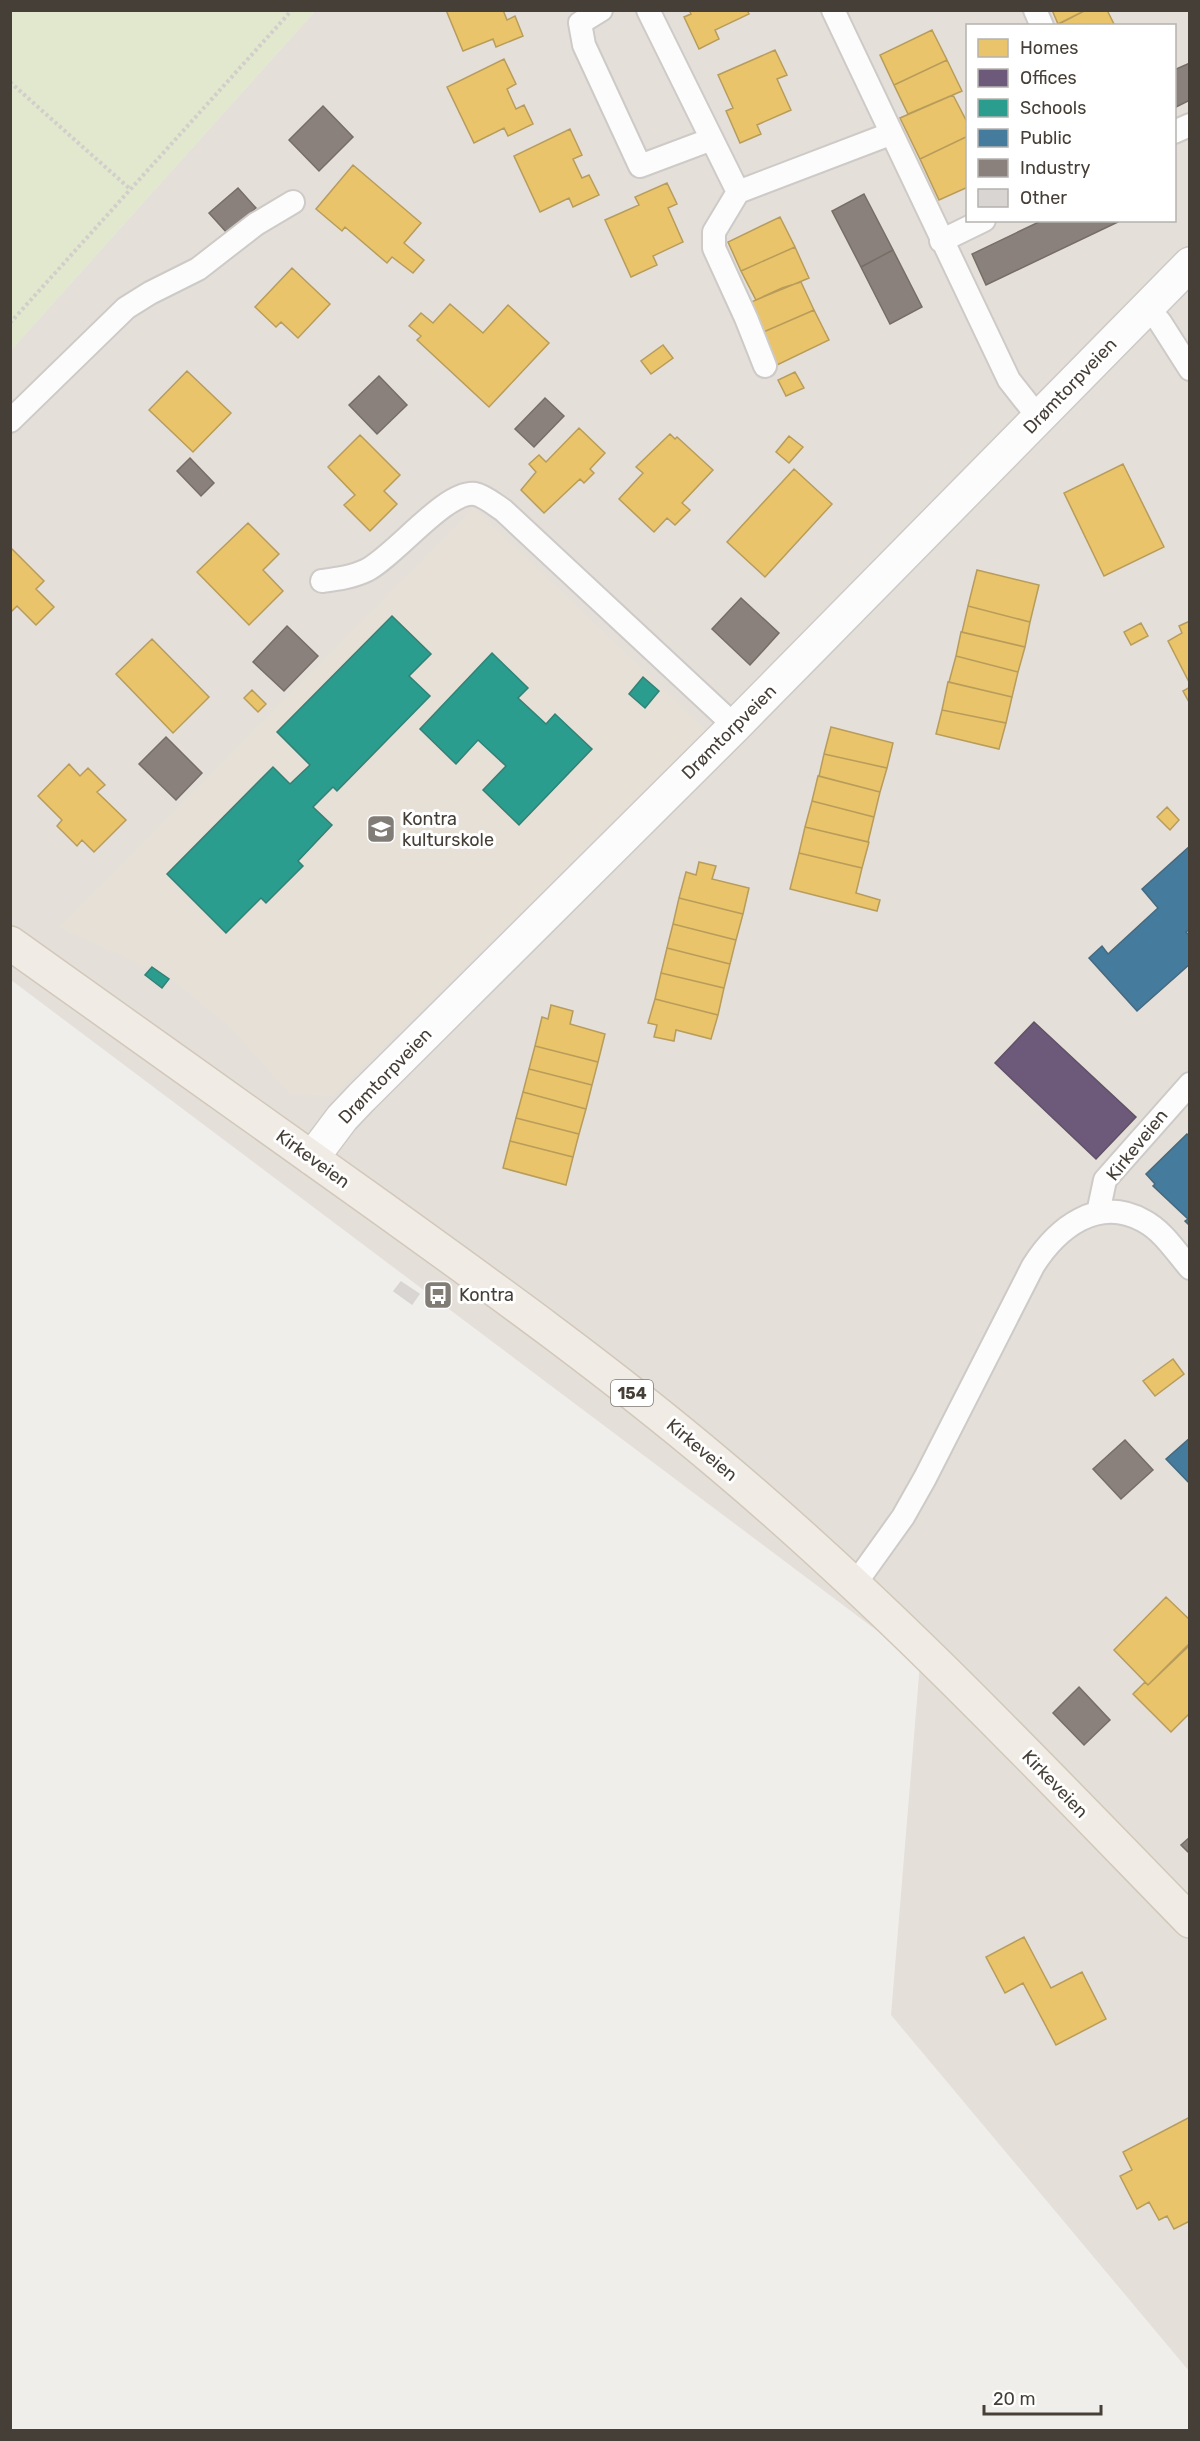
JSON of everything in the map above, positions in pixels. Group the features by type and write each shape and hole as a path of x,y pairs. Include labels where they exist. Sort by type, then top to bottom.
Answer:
{"main road":[{"name":"Kirkeveien","path":"10,943 486,1282 600,1367 751,1491 855,1584 960,1686 1190,1921"}],"street":[{"name":"Drømtorpveien","path":"312,1158 342,1118 361,1098 735,726 1190,264"}],"lane":[{"path":"601,10 580,23 584,45 640,166 712,140"},
{"path":"648,10 738,192"},
{"path":"833,10 940,241 1009,380 1039,418"},
{"path":"1035,10 1041,24"},
{"path":"765,366 714,248 714,232 738,192 890,134"},
{"path":"10,421 126,308 198,269 256,224 293,202"},
{"path":"940,241 980,222"},
{"path":"1147,307 1160,322 1190,369"},
{"path":"322,581 347,577 366,570 396,550 449,501 462,495 476,494 503,510 735,726"},
{"name":"Kirkeveien","path":"1098,1213 1105,1180 1190,1083"},
{"path":"855,1584 903,1517 1044,1248 1067,1226 1098,1213 1111,1211 1127,1214 1145,1221 1157,1231 1190,1268"}],"path":[{"path":"10,323 292,10"},
{"path":"10,82 130,189"}],"shaded area":[{"path":"315,11 1189,11 1189,2371 891,2015 920,1663 11,980 11,350"},
{"name":"Kontra kulturskole","path":"474,508 707,731 333,1096 291,1094 225,1022 167,976 59,927"}],"green space":[{"path":"10,11 315,11 11,350"}],"building: Homes":[{"path":"446,10 503,10 507,20 515,16 523,36 496,47 493,39 463,51"},
{"path":"689,10 747,10 749,14 715,30 719,39 699,49 684,17 691,14"},
{"path":"1052,10 1086,10 1058,24"},
{"path":"1086,10 1107,10 1114,24 1059,24"},
{"path":"932,30 947,60 894,85 880,55"},
{"path":"775,50 787,75 777,79 791,110 757,125 761,134 740,143 726,111 733,108 718,75"},
{"path":"504,59 516,84 507,89 516,109 524,105 533,124 508,136 504,128 474,143 447,87"},
{"path":"947,60 962,91 908,114 894,85"},
{"path":"953,95 966,120 966,137 920,159 900,118"},
{"path":"570,129 582,155 573,159 582,178 589,175 599,195 573,207 569,198 540,212 514,156"},
{"path":"966,137 966,188 939,200 920,159"},
{"path":"353,165 421,223 404,243 424,260 413,273 392,257 387,263 345,227 342,231 316,209"},
{"path":"667,183 677,204 668,208 683,242 653,256 657,265 631,277 605,220 639,205 635,197"},
{"path":"780,217 795,247 741,271 728,242"},
{"path":"795,247 809,278 756,300 741,271"},
{"path":"292,268 330,304 298,338 281,322 276,327 255,307"},
{"path":"801,282 814,310 761,333 747,304"},
{"path":"450,304 483,333 508,305 549,343 489,407 417,340 421,336 409,326 421,313 433,323"},
{"path":"814,310 829,340 777,365 761,333"},
{"path":"663,345 673,358 651,374 641,361"},
{"path":"187,371 231,413 193,452 149,410"},
{"path":"795,372 804,388 786,396 778,380"},
{"path":"579,428 605,453 590,469 594,473 584,483 580,479 544,513 521,490 536,472 529,464 539,455 546,462"},
{"path":"670,434 675,439 677,437 713,470 682,503 690,510 675,525 667,518 654,532 619,499 643,473 636,467"},
{"path":"360,435 400,475 384,491 397,504 370,531 344,505 355,495 328,467"},
{"path":"789,436 803,447 789,463 776,452"},
{"path":"1123,464 1164,547 1104,576 1064,493"},
{"path":"794,469 832,504 765,577 727,542"},
{"path":"248,523 279,554 263,570 283,591 249,625 197,572"},
{"path":"10,547 44,581 36,589 54,607 36,625 17,606 10,613"},
{"path":"977,570 1039,585 1030,622 968,606"},
{"path":"968,606 1030,622 1025,647 962,632"},
{"path":"1190,621 1190,684 1168,641 1182,633 1179,626"},
{"path":"1141,623 1148,636 1131,645 1124,632"},
{"path":"961,632 1025,647 1018,672 956,656"},
{"path":"152,639 209,697 173,733 116,674"},
{"path":"956,656 1018,672 1012,697 949,682"},
{"path":"948,682 1012,697 1006,723 942,710"},
{"path":"1190,687 1190,704 1183,691"},
{"path":"252,690 266,704 258,712 244,698"},
{"path":"942,710 1006,723 999,749 936,734"},
{"path":"831,727 893,743 887,768 824,754"},
{"path":"824,754 887,768 880,792 819,776"},
{"path":"69,764 80,776 88,768 105,785 97,792 126,820 94,852 82,840 77,846 57,826 62,820 38,796"},
{"path":"818,776 880,792 874,817 812,801"},
{"path":"812,801 874,817 868,842 805,827"},
{"path":"1167,807 1179,820 1170,830 1157,817"},
{"path":"805,827 869,842 862,868 799,853"},
{"path":"799,853 862,868 856,893 880,900 877,911 790,889"},
{"path":"699,862 716,866 712,879 749,888 743,914 679,898 686,872 696,875"},
{"path":"679,898 743,914 736,940 673,924"},
{"path":"673,924 736,940 730,964 667,948"},
{"path":"667,948 730,964 724,988 661,973"},
{"path":"661,973 724,988 718,1015 655,999"},
{"path":"655,999 718,1015 711,1039 676,1030 674,1041 654,1037 657,1025 648,1023"},
{"path":"551,1005 573,1011 570,1024 605,1034 598,1062 535,1046 542,1017 548,1019"},
{"path":"535,1046 598,1062 592,1085 529,1069"},
{"path":"529,1069 592,1085 586,1109 523,1092"},
{"path":"523,1092 586,1109 579,1134 516,1118"},
{"path":"516,1118 579,1134 573,1157 510,1141"},
{"path":"510,1141 573,1157 566,1185 503,1168"},
{"path":"1173,1359 1184,1374 1155,1396 1143,1381"},
{"path":"1166,1597 1190,1620 1190,1645 1148,1685 1114,1650"},
{"path":"1189,1644 1190,1713 1171,1732 1133,1694 1145,1682 1148,1685"},
{"path":"1024,1937 1051,1988 1082,1972 1106,2019 1056,2045 1023,1983 1005,1993 986,1957"},
{"path":"1190,2117 1190,2221 1174,2229 1167,2216 1159,2220 1149,2202 1137,2209 1120,2176 1132,2170 1123,2152"}],"building: Offices":[{"path":"1034,1022 1136,1117 1096,1159 995,1063"}],"building: Schools":[{"path":"392,616 431,654 409,676 430,696 337,791 333,787 313,807 332,825 298,861 303,866 266,903 261,898 226,933 167,874 273,767 290,784 310,765 277,732"},
{"path":"492,653 528,688 518,698 546,724 555,714 592,749 519,825 483,790 506,766 478,740 456,764 420,729"},
{"path":"643,677 659,691 645,708 629,694"},
{"path":"152,967 169,979 162,988 145,975"}],"building: Public":[{"path":"1190,846 1190,929 1186,932 1190,936 1190,964 1137,1011 1089,958 1102,946 1108,954 1158,908 1142,889"},
{"path":"1187,1134 1190,1136 1190,1226 1185,1221 1188,1219 1153,1186 1155,1184 1146,1174"},
{"path":"1190,1438 1190,1484 1166,1459"}],"building: Industry":[{"path":"1190,63 1190,100 1176,107 1176,69"},
{"path":"323,106 353,137 319,171 289,140"},
{"path":"238,188 256,208 227,233 209,213"},
{"path":"864,194 893,250 861,267 832,211"},
{"path":"1039,222 1118,222 986,285 972,254"},
{"path":"893,250 922,307 890,324 861,267"},
{"path":"379,376 407,405 377,434 349,405"},
{"path":"545,398 564,416 534,447 515,429"},
{"path":"190,458 214,483 201,496 177,471"},
{"path":"741,598 779,633 750,665 712,629"},
{"path":"287,626 318,656 284,691 253,662"},
{"path":"166,737 202,773 176,800 139,764"},
{"path":"1125,1440 1153,1470 1121,1499 1093,1469"},
{"path":"1079,1687 1110,1720 1084,1745 1053,1713"},
{"path":"1190,1837 1190,1854 1181,1845"}],"building: Other":[{"path":"401,1282 419,1294 412,1304 394,1291"}],"place":[{"name":"Kontra kulturskole","path":"381,829"},
{"name":"Kontra","path":"438,1295"}]}
